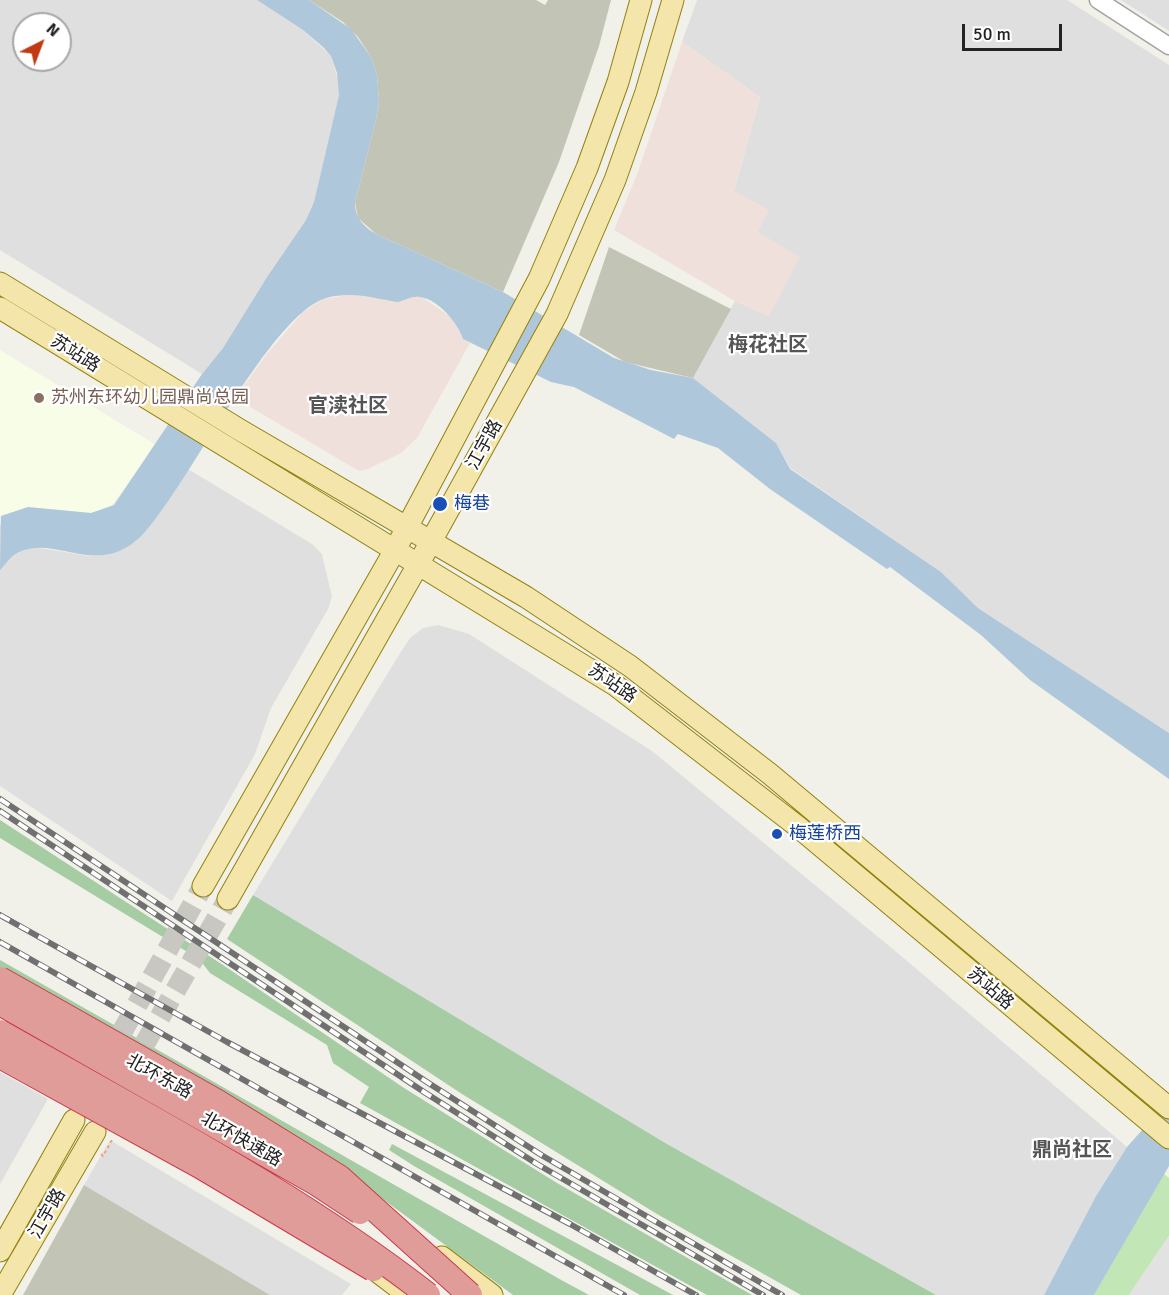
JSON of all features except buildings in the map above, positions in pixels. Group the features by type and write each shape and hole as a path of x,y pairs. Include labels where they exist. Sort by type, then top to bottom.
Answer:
{"highway":[{"path":"0,979 216,1101 339,1177 470,1295"},
{"name":"北环快速路","path":"0,1003 316,1183 346,1202 470,1295"},
{"name":"北环快速路","path":"0,1032 300,1205 364,1246 428,1295"},
{"path":"0,1056 200,1166 418,1295"}],"main road":[{"name":"江宇路","path":"203,886 395,550 528,298 587,168 618,82 641,0"},
{"name":"江宇路","path":"228,899 419,564 557,314 615,180 646,92 673,0"},
{"name":"苏站路","path":"0,283 240,430 432,540 526,597 630,666 706,723 1164,1104"},
{"name":"苏站路","path":"0,308 615,685 797,826 1169,1138"},
{"name":"北环东路","path":"0,987 322,1172 492,1295"},
{"path":"0,1049 190,1154 359,1258 408,1295"},
{"name":"江宇路","path":"0,1251 74,1120"},
{"name":"江宇路","path":"0,1295 104,1134"}],"street":[{"path":"1098,0 1169,46"}],"path":[{"path":"103,1155 104,1134"}],"shaded area":[{"path":"0,0 257,0 303,30 331,56 339,83 339,95 314,202 306,220 223,348 202,374 0,250"},
{"path":"309,0 536,0 545,5 548,0 611,0 599,46 559,162 503,292 376,234 358,218 355,202 379,101 377,75 371,57 358,37 343,22"},
{"path":"697,0 1067,0 1169,65 1169,733 978,608 941,572 790,468 776,443 693,378 735,301 769,316 758,232 734,191 760,97 682,42"},
{"path":"1121,0 1169,0 1169,31"},
{"path":"682,42 760,97 734,191 769,210 758,232 800,257 769,316 735,301 614,230 638,172"},
{"path":"609,247 731,309 693,378 625,362 579,335"},
{"path":"354,294 398,301 406,297 422,297 455,320 463,339 470,343 417,438 401,453 359,471 235,398 266,355 302,313 323,299"},
{"name":"苏州东环幼儿园鼎尚总园","path":"0,350 156,445 109,509 91,513 28,507 0,516"},
{"path":"188,469 312,544 322,554 332,597 328,609 271,708 255,754 172,901 0,786 0,525 40,548 89,556 134,542 161,511"},
{"path":"438,625 469,634 652,751 894,950 1127,1147 1096,1196 1044,1295 936,1295 667,1144 253,895 410,638 423,628"},
{"path":"0,1072 48,1099 0,1184"},
{"path":"110,1140 351,1284 342,1295 270,1295 84,1185"},
{"path":"84,1185 270,1295 23,1295"},
{"path":"1169,1236 1169,1295 1129,1295"}],"green space":[{"path":"0,820 223,965 404,1088 557,1183 752,1295 707,1295 360,1103 369,1087 333,1063 327,1045 210,973 199,959 0,838"},
{"path":"253,895 667,1144 936,1295 801,1295 657,1214 462,1094 227,939"},
{"path":"0,960 589,1295 513,1295 357,1180 0,974"},
{"path":"392,1144 673,1295 640,1295 414,1166 389,1150"},
{"path":"1164,1174 1169,1178 1169,1236 1129,1295 1094,1295"}],"water":[{"path":"257,0 309,0 351,29 371,57 377,75 379,101 355,202 358,217 367,228 503,292 614,358 651,370 693,378 776,443 790,469 941,572 978,608 1169,733 1169,779 1030,680 981,635 890,567 887,569 770,489 718,448 678,434 674,439 574,387 551,382 463,339 457,326 440,307 420,297 398,302 340,295 326,298 304,311 280,335 256,367 184,478 144,533 127,547 111,554 79,554 48,548 33,548 16,553 0,570 1,516 28,507 91,513 114,505 202,374 223,348 306,220 314,202 339,95 337,73 331,56 323,47 303,30"},
{"path":"1169,1100 1169,1166 1094,1295 1044,1295 1096,1196 1127,1147"}],"tunnel":[{"path":"107,1059 203,886"},
{"path":"129,1071 228,899"}],"railway":[{"path":"0,799 430,1084 543,1156 782,1295"},
{"path":"0,811 424,1092 537,1164 763,1295"},
{"path":"0,915 227,1042 570,1224 696,1295"},
{"path":"0,942 624,1295"}],"place":[{"name":"苏州东环幼儿园鼎尚总园","path":"39,398"},
{"name":"梅巷","path":"440,504"},
{"name":"梅莲桥西","path":"777,834"}],"district":[{"name":"梅花社区","path":"768,346"},
{"name":"官渎社区","path":"348,407"},
{"name":"鼎尚社区","path":"1072,1151"}]}
